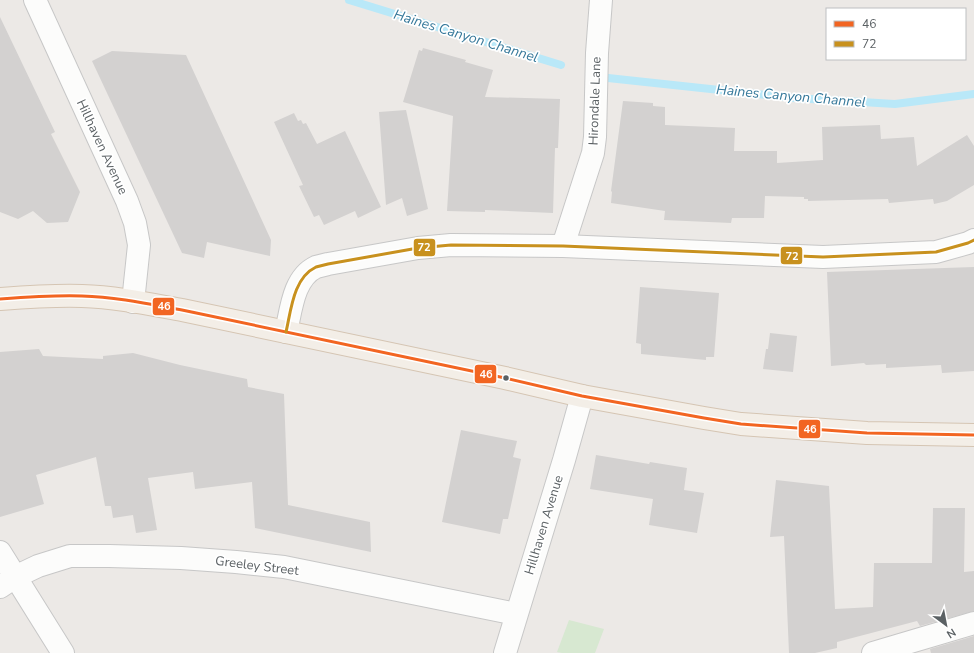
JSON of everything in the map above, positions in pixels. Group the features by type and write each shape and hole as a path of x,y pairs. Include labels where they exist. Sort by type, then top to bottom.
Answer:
{"main road":[{"path":"0,299 83,296 182,310 505,378 582,396 741,424 868,433 974,435"}],"street":[{"name":"Hillhaven Avenue","path":"35,0 127,201 135,223 139,245 133,302"},
{"name":"Hirondale Lane","path":"563,246 593,154 601,0"},
{"path":"286,332 296,292 300,283 306,275 316,267 418,248 451,245 563,246 823,257 936,252 974,240"},
{"name":"Hillhaven Avenue","path":"505,653 582,396"},
{"path":"0,552 8,582 63,653"},
{"name":"Greeley Street","path":"8,582 38,566 70,556 181,558 236,562 284,568 516,614"},
{"path":"873,653 974,623"}],"green space":[{"path":"569,620 604,629 595,653 557,652"}],"building":[{"path":"0,17 55,132 51,134 80,192 68,222 47,223 33,211 18,219 0,212"},
{"path":"423,48 466,60 465,62 493,70 485,97 560,99 558,148 555,148 553,213 485,210 485,212 447,211 453,116 403,102 419,50 422,51"},
{"path":"112,51 186,55 271,240 270,256 207,242 204,258 182,253 92,61"},
{"path":"623,101 653,103 653,106 665,107 665,125 735,128 734,151 777,151 777,163 823,160 822,127 880,125 881,139 914,137 917,166 967,135 974,146 974,185 947,201 934,204 933,199 889,203 888,199 808,201 808,199 804,199 804,197 765,196 764,218 732,218 731,223 664,220 665,211 611,203 611,191"},
{"path":"406,110 428,209 407,216 402,198 386,205 379,112"},
{"path":"294,113 298,121 301,120 303,124 306,123 317,144 345,131 381,207 358,218 355,211 324,225 319,215 314,217 299,186 303,185 274,122"},
{"path":"974,267 974,371 942,373 941,365 886,368 886,364 866,365 864,363 831,366 827,272"},
{"path":"640,287 719,293 714,357 706,357 706,360 641,354 641,344 636,343"},
{"path":"770,333 797,336 793,372 763,369"},
{"path":"39,349 43,356 103,359 103,356 133,353 180,365 247,379 248,387 284,394 288,505 370,522 371,552 255,528 252,482 195,489 193,472 148,478 157,530 136,533 133,515 113,518 111,506 105,506 96,457 36,475 44,504 0,517 0,352"},
{"path":"461,430 517,441 513,457 521,459 508,519 503,519 500,534 442,522"},
{"path":"596,455 649,464 650,462 687,468 684,490 704,493 697,533 649,525 653,499 590,489"},
{"path":"776,480 829,486 835,609 873,607 874,563 932,563 933,508 965,508 964,572 974,571 974,611 920,626 917,621 837,642 837,648 815,653 789,653 784,536 770,537"},
{"path":"974,636 974,653 931,653 930,649"}],"waterway":[{"name":"Haines Canyon Channel","path":"349,0 561,65"},
{"name":"Haines Canyon Channel","path":"608,78 794,98 895,104 974,94"}],"transit line":[{"name":"72","path":"286,332 294,296 302,279 308,272 316,267 328,264 418,248 451,245 563,246 823,257 936,252 974,240"},
{"name":"46","path":"0,299 82,296 145,303 505,378 582,396 741,424 867,433 974,435"}]}
